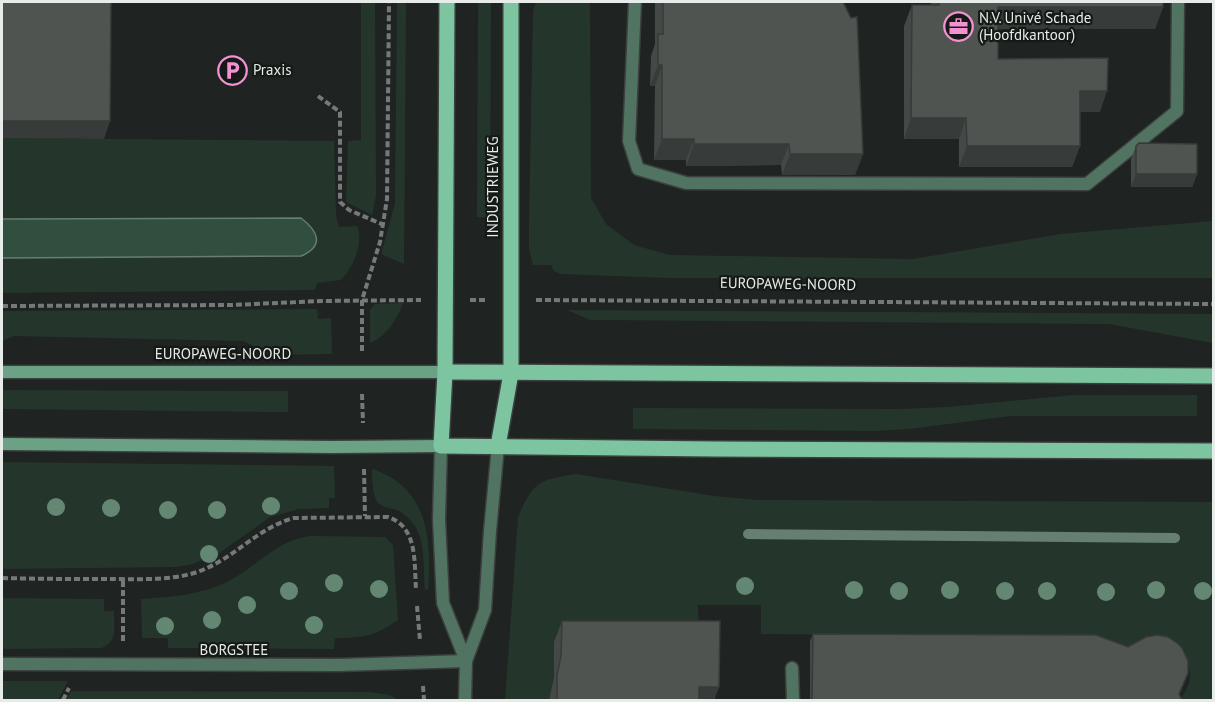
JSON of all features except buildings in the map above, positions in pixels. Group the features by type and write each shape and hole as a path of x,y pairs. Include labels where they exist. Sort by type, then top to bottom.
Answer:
{"main road":[{"path":"441,446 446,300 447,2"},
{"name":"INDUSTRIEWEG","path":"511,2 511,373"},
{"name":"EUROPAWEG-NOORD","path":"2,372 1214,376"},
{"path":"498,446 511,373"},
{"path":"2,444 1214,451"}],"street":[{"path":"635,2 629,141 638,169 686,183 1087,184 1177,111 1178,2"},
{"path":"441,446 439,519 443,603 466,661"},
{"path":"465,700 466,661 485,610 498,446"},
{"name":"BORGSTEE","path":"2,664 466,661"},
{"path":"792,668 793,700"}],"path":[{"path":"364,516 362,300 384,225 388,170 389,2"},
{"path":"318,96 340,112 340,202 349,210 384,225"},
{"name":"EUROPAWEG-NOORD","path":"2,306 232,305 362,300 1214,304"},
{"path":"2,578 163,578 193,573 222,562 268,528 294,518 388,517 396,520 409,531 413,553 424,700"},
{"path":"123,579 123,665"}],"shaded area":[{"path":"361,2 375,2 376,196 372,215 346,202 348,141 361,140"},
{"path":"397,2 406,2 404,264 381,254 395,204"},
{"path":"478,2 491,2 490,218 477,217"},
{"path":"536,2 590,2 591,198 606,224 634,245 670,255 913,259 1060,234 1213,221 1213,278 670,278 561,274 554,271 551,265 533,265 529,249 529,223 533,11"},
{"path":"2,138 334,141 336,215 339,227 357,226 359,240 356,254 350,269 341,280 317,283 315,290 2,293 2,258 301,256 301,218 2,219"},
{"path":"301,218 315,233 316,243 314,248 301,256 2,258 2,219"},
{"path":"403,303 391,326 370,343 370,310 375,304"},
{"path":"317,309 318,319 331,318 332,354 272,355 243,341 14,336 2,341 2,311"},
{"path":"567,310 1213,314 1213,343 1109,324 590,320"},
{"path":"2,390 288,391 288,412 2,409"},
{"path":"1074,395 1197,395 1197,416 1010,416 909,429 874,431 633,429 633,408 900,409 948,407"},
{"path":"2,462 334,466 335,498 329,498 329,508 299,509 270,517 218,554 192,564 176,567 2,569"},
{"path":"372,469 391,477 405,488 422,517 429,552 428,590 425,589 422,547 418,532 406,516 379,504 375,498"},
{"path":"576,474 714,496 758,500 1213,502 1213,700 1182,700 1189,684 1190,672 1186,660 1177,647 1129,648 1094,636 761,634 761,605 698,605 699,642 554,642 554,677 549,700 505,700 518,517 528,496 539,484 553,478"},
{"path":"311,536 385,537 393,545 398,620 368,635 335,638 334,649 168,648 168,638 142,638 141,599 185,595 217,586 238,576 277,548"},
{"path":"2,598 104,599 104,611 114,611 113,638 101,648 2,649"},
{"path":"2,681 68,681 58,700 2,700"},
{"path":"71,691 370,692 389,695 399,700 66,700"}],"waterway":[{"path":"748,534 1175,538"}],"place":[{"name":"N.V. Univé Schade (Hoofdkantoor)","path":"958,27"},
{"name":"Praxis","path":"232,70"}]}
